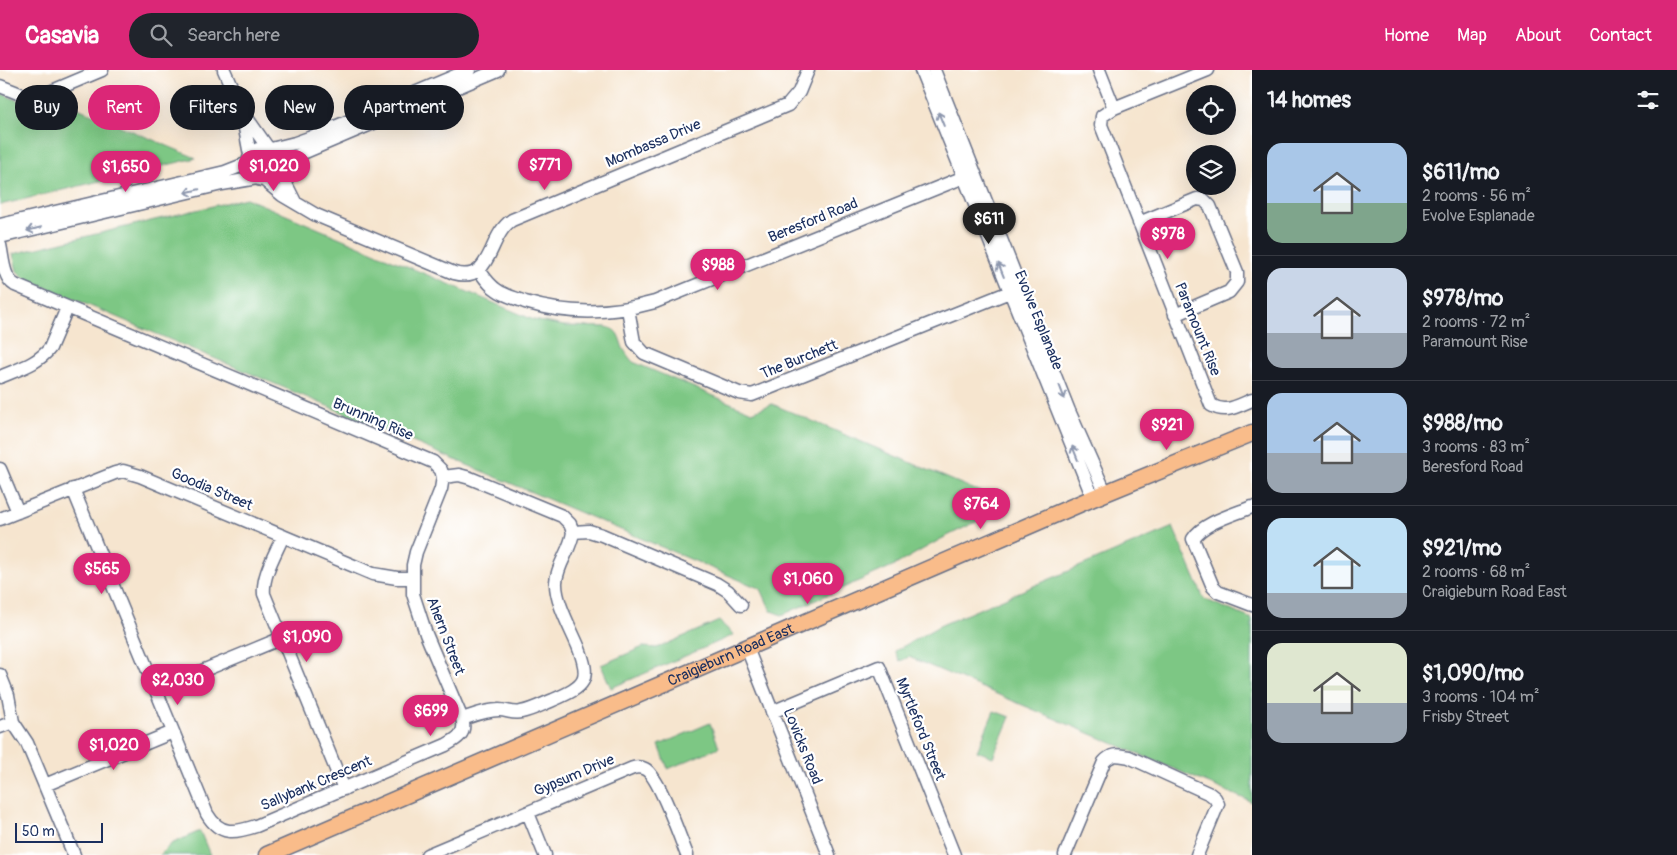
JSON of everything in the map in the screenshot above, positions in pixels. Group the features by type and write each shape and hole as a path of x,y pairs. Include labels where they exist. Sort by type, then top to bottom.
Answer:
{"main road":[{"name":"Craigieburn Road East","path":"267,855 1099,496 1252,433"}],"street":[{"path":"0,86 28,98 38,97 102,70"},
{"path":"224,70 231,85"},
{"path":"0,225 224,172 249,159 258,149 295,143 309,138 469,70"},
{"path":"0,236 222,184 273,177 279,169 307,151 498,70"},
{"name":"Mombassa Drive","path":"479,270 485,263 499,232 512,220 788,105 799,92 808,70"},
{"name":"Evolve Esplanade","path":"921,70 969,175 1099,496"},
{"name":"Evolve Esplanade","path":"934,70 969,175"},
{"path":"1099,70 1114,108 1208,70"},
{"name":"Paramount Rise","path":"1114,108 1102,116 1101,125 1208,399 1211,405 1218,409 1233,408 1252,400"},
{"path":"255,129 269,148 278,156 279,169 295,202"},
{"path":"245,130 250,172 282,195 316,215 454,273 466,274 479,270"},
{"name":"Beresford Road","path":"479,270 497,290 532,304 571,311 628,310 672,296 969,175"},
{"path":"1139,223 1197,199 1204,200 1210,206 1237,272 1237,282 1229,292 1175,315"},
{"name":"Brunning Rise","path":"0,246 7,275 12,283 433,462 441,470 443,477"},
{"name":"The Burchett","path":"628,310 634,342 644,353 747,395 757,394 1015,290"},
{"path":"0,376 34,362 46,353 50,348 67,308"},
{"path":"0,469 18,512"},
{"name":"Goodia Street","path":"0,520 73,489 123,471 373,574 397,578 412,578"},
{"path":"443,477 459,475 479,482 565,518 570,524 572,532 570,544 557,574 556,582 559,600 584,661 586,674 580,685 571,692 528,710 515,713 497,710 462,719"},
{"name":"Ahern Street","path":"443,477 441,489 416,552 412,578 413,594 419,616 462,719"},
{"path":"73,489 156,690 282,638"},
{"path":"1252,507 1205,526 1196,533 1193,539 1213,586 1218,592 1252,604"},
{"path":"572,532 589,532 602,535 717,584 728,591 741,605"},
{"path":"283,536 263,586 266,602 344,789"},
{"name":"Lovicks Road","path":"747,648 829,855"},
{"name":"Myrtleford Street","path":"772,712 879,667 954,855"},
{"path":"0,674 10,702 13,722 27,742 74,855"},
{"name":"Sallybank Crescent","path":"156,690 207,814 213,823 223,830 230,832 247,830 455,741 463,731 462,719"},
{"path":"0,728 13,722"},
{"path":"45,785 173,732"},
{"path":"1065,855 1104,762 1109,756 1118,755 1129,757 1215,798 1218,804 1197,855"},
{"name":"Gypsum Drive","path":"427,855 633,768 645,768 656,782 687,855"},
{"path":"528,812 545,855"}],"green space":[{"path":"0,93 15,99 15,130 78,130 78,108 88,112 88,130 130,130 196,158 0,205"},
{"path":"246,198 534,320 564,326 610,328 618,334 623,348 633,362 752,412 772,404 1011,505 941,539 897,564 782,615 771,611 761,589 24,278 17,271 13,254"},
{"path":"1173,527 1204,599 1252,619 1252,802 909,657 900,661 895,651 939,626"},
{"path":"719,621 734,635 611,688 601,665 643,647 657,648"},
{"path":"994,711 1010,717 993,757 977,751"},
{"path":"710,723 719,747 668,769 659,745"},
{"path":"200,831 210,855 160,855 171,844"}]}
